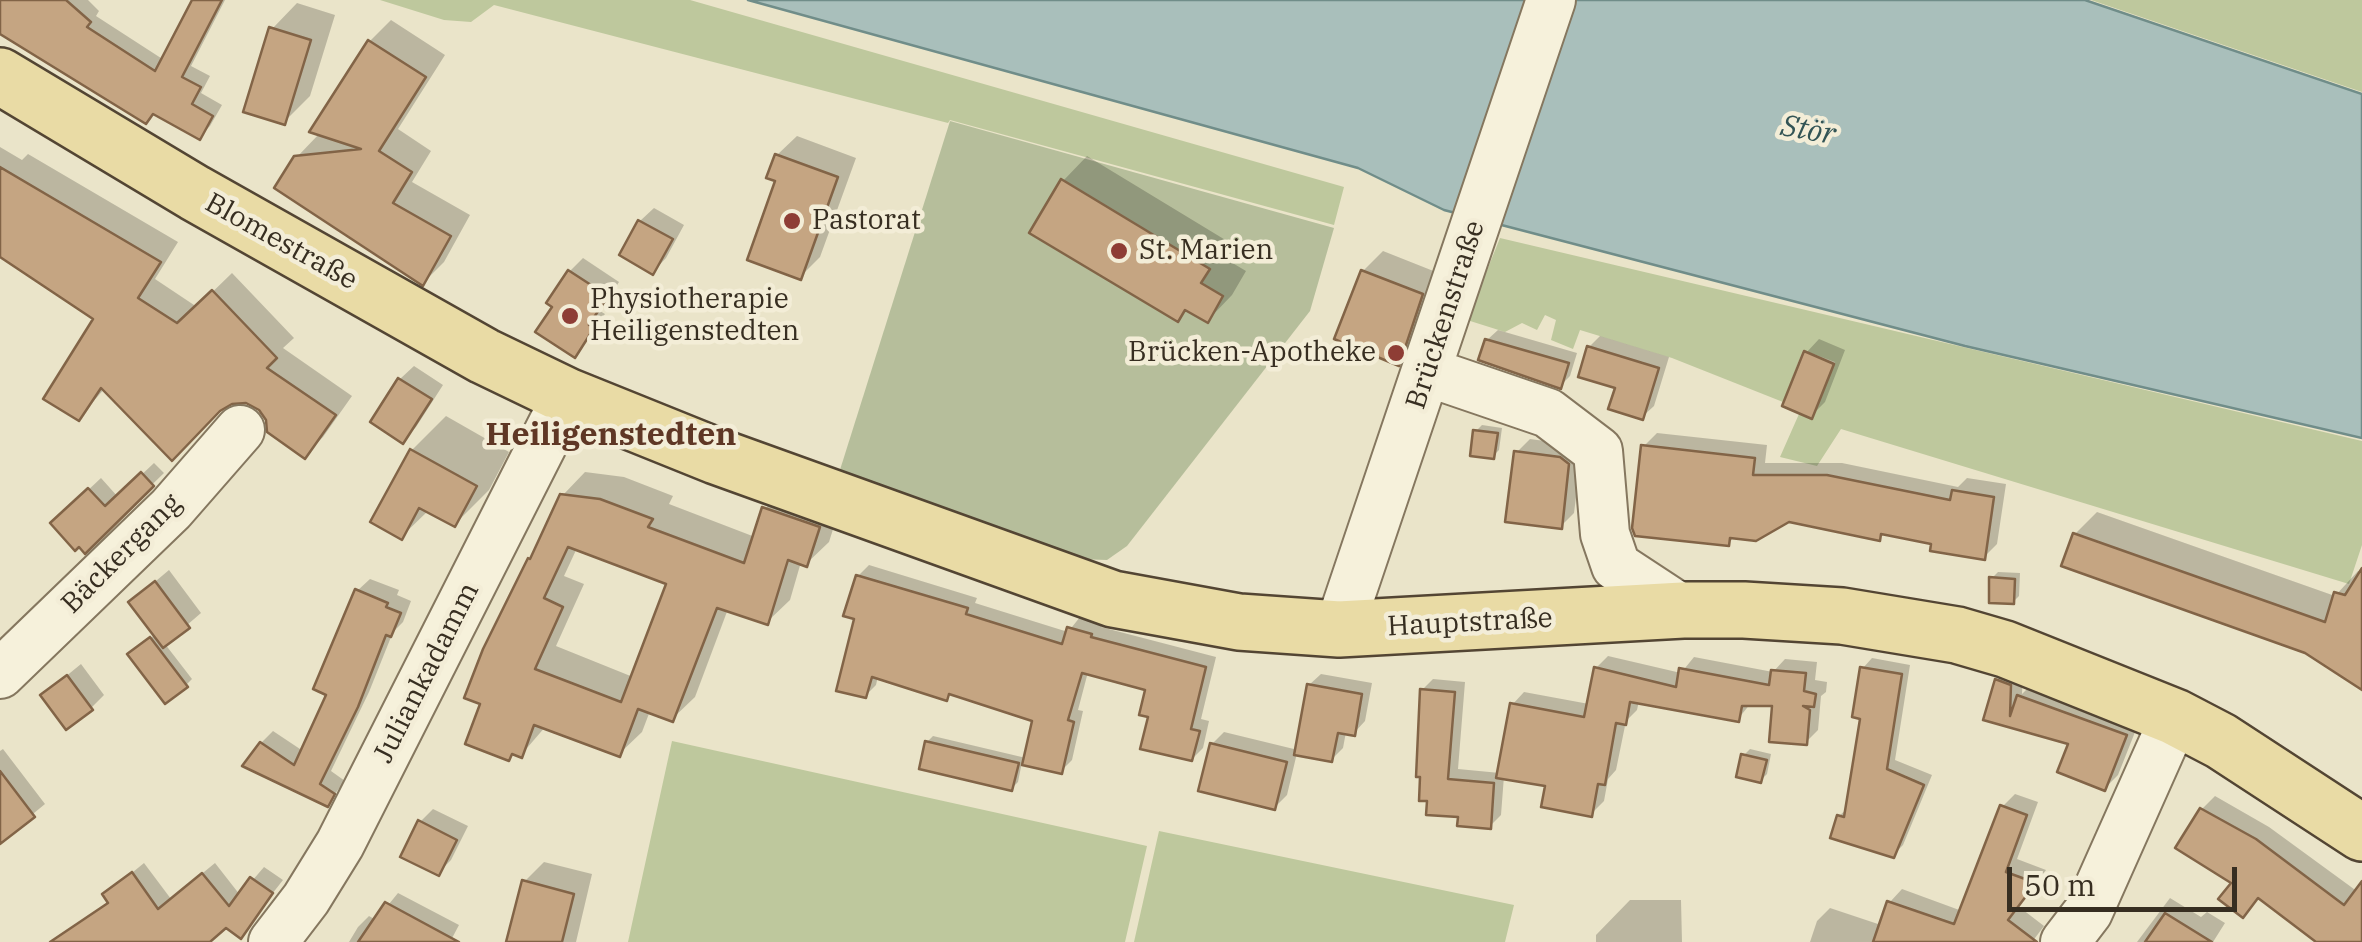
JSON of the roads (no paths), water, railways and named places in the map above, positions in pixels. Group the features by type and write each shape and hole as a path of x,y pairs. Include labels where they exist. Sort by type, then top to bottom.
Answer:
{"main road":[{"name":"Blomestraße","path":"0,76 195,194 484,356 567,396"},
{"name":"Hauptstraße","path":"567,396 716,456 1113,599 1239,622 1340,628 1683,610 1842,616 1957,635 2005,649 2175,717 2221,741 2362,833"}],"street":[{"name":"Brückenstraße","path":"1340,628 1551,0"},
{"path":"1428,372 1548,413 1598,451 1604,534 1616,566 1683,610"},
{"name":"Juliankadamm","path":"273,942 340,844 567,396"},
{"name":"Bäckergang","path":"0,674 171,509 240,430"},
{"path":"2065,942 2088,912 2175,717"}],"water":[{"name":"Stör","path":"748,0 2085,0 2362,94 2362,438 1965,346 1444,210 1358,168"}],"place":[{"name":"Pastorat","path":"792,221"},
{"name":"St. Marien","path":"1119,251"},
{"name":"Physiotherapie Heiligenstedten","path":"570,316"},
{"name":"Brücken-Apotheke","path":"1396,353"}],"district":[{"name":"Heiligenstedten","path":"611,436"}]}
